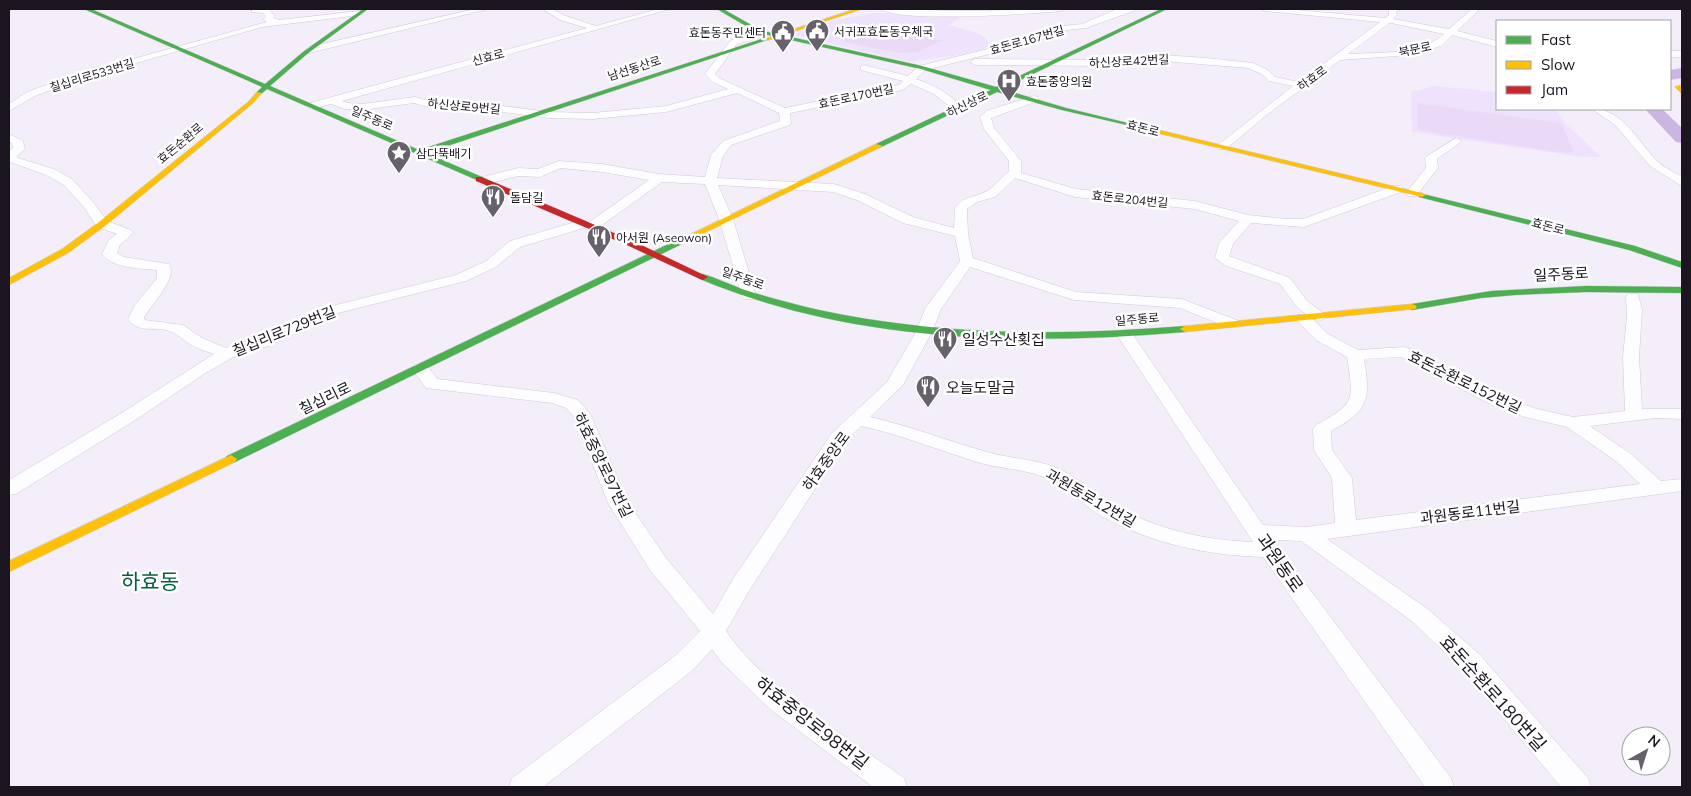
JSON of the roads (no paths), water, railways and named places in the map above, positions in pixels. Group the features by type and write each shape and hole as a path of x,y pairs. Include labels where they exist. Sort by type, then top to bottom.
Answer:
{"street":[{"name":"일주동로","path":"87,9 749,296 828,316 924,332 1028,338 1125,335 1441,304 1634,297 1682,300"},
{"path":"309,50 484,9"},
{"path":"547,9 563,18 596,28"},
{"name":"신효로","path":"311,106 666,9"},
{"name":"효돈로","path":"722,9 754,28 772,34 922,68 1222,147 1412,192 1632,248 1682,264"},
{"name":"남선동산로","path":"418,152 724,53 772,34 859,9"},
{"path":"884,9 910,13 965,15 1061,9"},
{"path":"1105,9 1122,11"},
{"name":"효돈로167번길","path":"922,68 1015,46 1041,37 1056,29 1083,26 1122,11 1135,9"},
{"name":"하신상로","path":"653,254 1164,9"},
{"path":"1265,9 1392,15 1468,38 1496,44"},
{"name":"북문로","path":"1340,57 1412,52 1438,44 1476,9"},
{"path":"255,10 265,11 271,16 267,19 278,23"},
{"name":"효돈순환로","path":"178,50 261,25 363,11"},
{"name":"효돈순환로","path":"9,282 65,251 102,224 250,103 283,68 363,11"},
{"name":"하효로","path":"1222,147 1260,115 1340,57 1392,15"},
{"path":"1468,38 1496,49"},
{"name":"칠십리로533번길","path":"9,108 31,94 74,78 178,50"},
{"path":"724,53 710,74 716,80 784,111 786,123 727,143 717,155 710,180 726,219 749,296"},
{"path":"876,58 864,68 928,86 958,108"},
{"name":"하신상로42번길","path":"1052,62 1110,63 1163,58 1250,65 1264,72 1272,79 1301,85"},
{"name":"효돈로167번길","path":"947,61 1052,62"},
{"path":"242,77 270,73 283,68"},
{"name":"효돈로170번길","path":"784,111 902,87 922,68"},
{"path":"1682,86 1678,87 1682,92"},
{"name":"하신상로9번길","path":"332,100 345,106 362,107 415,100 434,106 480,106 538,114 593,116 666,109 737,90"},
{"path":"1034,99 990,113 985,117 990,129 1015,161 1015,172 991,194 973,199 962,208 960,234 967,261 1074,296 1182,304 1233,324"},
{"path":"1599,110 1619,123 1654,164 1682,182"},
{"path":"9,137 17,141 19,149 11,155 14,160 50,172 68,182 90,205 102,224 126,232 114,243 109,254 120,261 164,266 164,278 143,305 136,319 141,324 177,328 196,341 227,354"},
{"path":"1412,192 1432,168 1431,158 1456,141"},
{"path":"483,181 518,172 540,173 559,164 602,168 659,178 796,186"},
{"name":"효돈로204번길","path":"1013,174 1075,193 1195,205 1248,219 1304,223 1397,189"},
{"path":"586,226 659,178"},
{"name":"하신상로","path":"796,186 834,188 862,197 908,220 960,234"},
{"path":"1248,219 1226,243 1222,258 1231,263 1284,281 1302,304 1319,316"},
{"name":"칠십리로729번길","path":"9,490 54,460 126,418 198,370 238,348 263,343 333,310 461,278 491,264 515,244 586,226"},
{"path":"1632,248 1682,260"},
{"path":"1490,294 1529,286 1659,282 1671,278 1674,266 1632,248"},
{"name":"칠십리로","path":"9,568 653,254"},
{"name":"하효중앙로","path":"522,787 684,663 714,632 741,585 839,437 894,385 924,332 933,309 967,261"},
{"name":"일주동로","path":"1441,304 1490,294 1575,288 1682,290"},
{"path":"1634,297 1636,308 1632,324 1630,374 1634,416"},
{"path":"1302,318 1322,337 1356,355 1359,384 1355,406 1322,429 1323,450 1342,478 1346,527"},
{"name":"과원동로","path":"1125,335 1269,550 1441,787"},
{"name":"효돈순환로152번길","path":"1356,355 1404,352 1500,402 1530,414 1573,423 1656,413 1682,414"},
{"name":"하효중앙로97번길","path":"420,369 426,373 428,381 432,384 554,398 572,404 578,409 618,503 658,564 714,632"},
{"name":"과원동로12번길","path":"858,420 895,428 990,459 1023,464 1051,472 1109,511 1152,532 1197,543 1269,550"},
{"path":"1573,423 1624,458 1657,488"},
{"name":"과원동로11번길","path":"1258,532 1306,534 1346,527 1682,485"},
{"name":"효돈순환로180번길","path":"1306,534 1428,622 1470,661 1578,787"},
{"name":"하효중앙로98번길","path":"714,632 730,656 778,701 894,787"}],"waterway":[{"path":"1671,75 1682,73"},
{"path":"1654,110 1682,138"}],"place":[{"name":"서귀포효돈동우체국","path":"817,52"},
{"name":"효돈동주민센터","path":"783,53"},
{"name":"효돈중앙의원","path":"1009,102"},
{"name":"삼다뚝배기","path":"399,174"},
{"name":"돌담길","path":"493,218"},
{"name":"아서원 (Aseowon)","path":"599,258"},
{"name":"일성수산횟집","path":"945,360"},
{"name":"오늘도말금","path":"928,408"}],"district":[{"name":"하효동","path":"150,581"}]}
